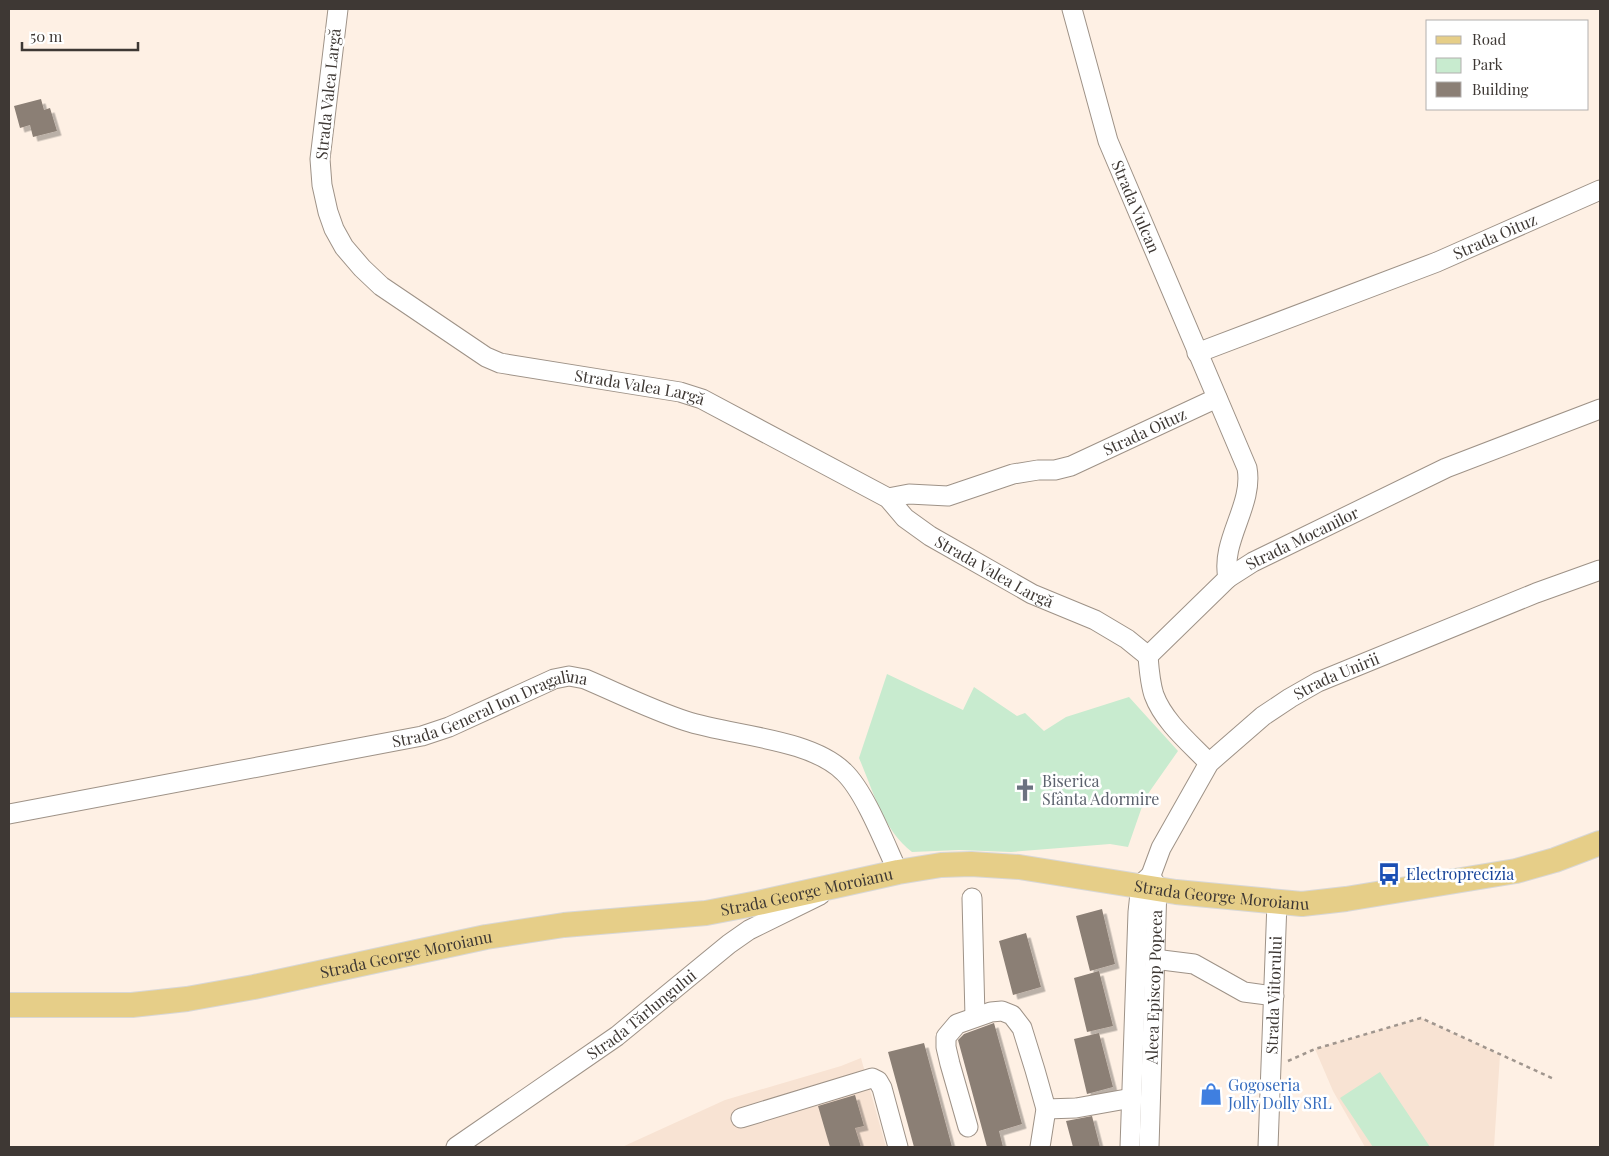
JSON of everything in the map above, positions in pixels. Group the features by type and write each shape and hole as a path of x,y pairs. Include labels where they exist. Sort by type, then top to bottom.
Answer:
{"main road":[{"name":"Strada George Moroianu","path":"9,1005 132,1005 187,999 254,987 486,936 564,925 706,913 898,872 941,866 992,864 1302,904 1346,899 1516,871 1554,860 1600,842"}],"street":[{"name":"Strada Valea Largă","path":"338,9 320,159 322,184 328,212 344,247 381,286 486,357 500,363 690,394 702,399 888,498 905,518 930,536 1032,594 1095,620 1127,638 1148,656"},
{"name":"Strada Vulcan","path":"1072,9 1108,141 1217,398"},
{"name":"Strada Oituz","path":"1197,353 1437,262 1599,188"},
{"name":"Strada Oituz","path":"888,498 909,494 948,496 1013,474 1038,470 1055,470 1071,466 1217,398"},
{"path":"1217,398 1247,468 1248,477 1248,487 1226,560 1228,578"},
{"name":"Strada Mocanilor","path":"1148,656 1228,578 1253,562 1446,468 1600,409"},
{"name":"Strada Unirii","path":"1150,884 1161,848 1209,763 1264,716 1318,682 1536,593 1600,570"},
{"path":"1148,656 1154,696 1170,721 1209,763"},
{"name":"Strada General Ion Dragalina","path":"9,814 422,736 449,727 554,679 569,676 585,679 685,721 772,740 814,753 833,762 854,783 898,872"},
{"name":"Aleea Episcop Popeea","path":"1149,1147 1154,959 1150,884"},
{"name":"Aleea Episcop Popeea","path":"1130,1147 1138,912 1150,884"},
{"name":"Strada Tărlungului","path":"456,1147 617,1036 729,944 749,930 822,894 826,888"},
{"path":"972,898 974,1017"},
{"name":"Strada Viitorului","path":"1268,1147 1278,902"},
{"path":"1154,959 1194,964 1244,992 1274,996"},
{"path":"968,1127 950,1064 946,1037 957,1024 991,1012 1002,1011 1018,1020 1022,1028 1046,1109 1040,1147"},
{"path":"741,1118 872,1078 882,1088 898,1147"},
{"path":"1046,1109 1076,1108 1132,1098"}],"path":[{"path":"1271,1069 1315,1049 1421,1018 1554,1079"}],"shaded area":[{"path":"1421,1018 1500,1055 1494,1147 1365,1147 1333,1091 1315,1049"},
{"path":"861,1058 886,1147 622,1147 725,1100 841,1066"}],"green space":[{"path":"887,674 963,710 974,687 1017,716 1025,713 1044,731 1066,717 1129,697 1178,751 1145,798 1128,847 1110,844 1011,852 959,850 912,852 893,833 886,821 859,758"},
{"path":"1380,1072 1430,1147 1373,1147 1340,1098"}],"building":[{"path":"41,99 44,110 50,108 57,131 33,137 30,125 20,128 14,106"},
{"path":"1102,909 1115,964 1090,971 1076,916"},
{"path":"1026,933 1041,987 1013,995 999,941"},
{"path":"1099,971 1113,1026 1087,1032 1074,978"},
{"path":"994,1023 1022,1124 999,1131 1003,1147 987,1147 958,1040 964,1034"},
{"path":"1099,1033 1113,1087 1087,1094 1074,1039"},
{"path":"924,1043 952,1147 914,1147 888,1052"},
{"path":"855,1095 864,1126 855,1128 861,1147 830,1147 818,1106"},
{"path":"1092,1116 1100,1147 1073,1147 1066,1121"}],"place":[{"name":"Biserica Sfânta Adormire","path":"1025,790"},
{"name":"Electroprecizia","path":"1389,874"},
{"name":"Gogoseria Jolly Dolly SRL","path":"1211,1094"}]}
